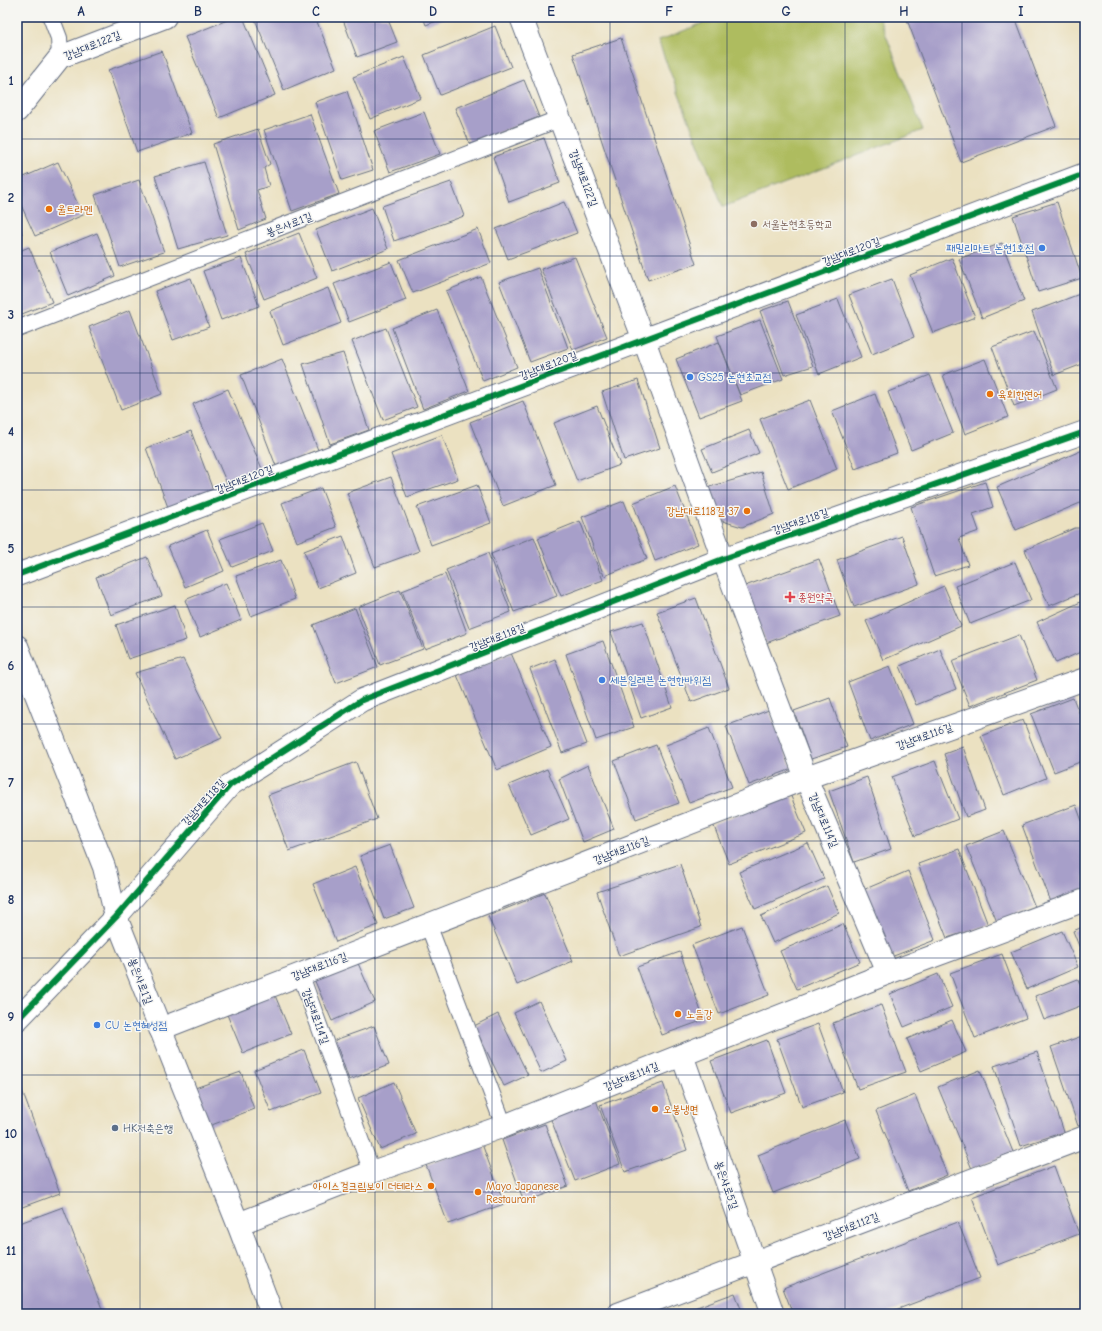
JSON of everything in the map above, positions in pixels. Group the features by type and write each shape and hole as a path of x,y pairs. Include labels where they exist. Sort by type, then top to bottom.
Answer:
{"street":[{"name":"강남대로122길","path":"17,111 60,57 165,17"},
{"name":"강남대로122길","path":"522,17 644,340"},
{"name":"강남대로120길","path":"17,575 1085,174"},
{"path":"644,340 723,559 806,778"},
{"name":"강남대로118길","path":"17,1020 116,917 230,785 362,700 723,559 1085,432"},
{"name":"봉은사로1길","path":"17,646 104,867 116,917 238,1224 272,1314"},
{"name":"강남대로116길","path":"160,1029 300,973 806,778 1085,679"},
{"name":"강남대로114길","path":"806,778 888,973"},
{"name":"강남대로114길","path":"238,1224 372,1172 504,1126 888,973 1085,900"},
{"name":"봉은사로5길","path":"682,1055 773,1314"},
{"name":"강남대로112길","path":"618,1314 1085,1138"}],"lane":[{"path":"51,17 59,38 60,57"},
{"name":"봉은사로1길","path":"17,329 561,118"},
{"path":"428,924 504,1126"},
{"name":"강남대로114길","path":"300,973 372,1172"}],"green space":[{"path":"718,17 879,17 923,130 723,207 658,41"}],"building":[{"path":"235,17 243,17 275,95 219,118 185,37"},
{"path":"254,17 315,17 336,68 284,90"},
{"path":"342,17 387,17 397,42 357,57"},
{"path":"423,17 447,17 426,25"},
{"path":"906,17 1015,17 1056,126 961,162"},
{"path":"495,26 511,67 440,95 424,55"},
{"path":"621,38 696,264 648,280 573,54"},
{"path":"162,51 192,133 137,152 108,70"},
{"path":"404,57 421,98 370,119 353,77"},
{"path":"524,80 539,117 470,144 455,108"},
{"path":"347,91 373,170 342,180 315,102"},
{"path":"424,112 440,154 390,172 374,131"},
{"path":"310,114 339,194 292,211 264,130"},
{"path":"258,129 270,164 264,168 269,186 257,190 266,219 239,230 213,144"},
{"path":"544,138 560,183 509,202 493,157"},
{"path":"58,162 83,215 35,236 17,196 17,180"},
{"path":"204,162 227,235 178,249 155,176"},
{"path":"139,180 164,252 120,267 95,195"},
{"path":"451,182 464,216 394,241 382,206"},
{"path":"564,202 577,233 508,259 496,229"},
{"path":"1057,202 1082,278 1038,292 1013,216"},
{"path":"372,208 388,249 332,271 316,230"},
{"path":"17,220 22,234 17,236"},
{"path":"478,229 491,263 413,293 399,260"},
{"path":"97,233 115,276 68,296 50,252"},
{"path":"299,233 317,278 264,299 246,254"},
{"path":"1002,243 1024,301 982,318 959,259"},
{"path":"29,247 52,302 17,316 17,252"},
{"path":"575,257 607,337 573,350 541,269"},
{"path":"241,258 259,306 221,320 203,271"},
{"path":"952,258 975,317 933,333 910,275"},
{"path":"391,262 406,300 349,322 334,284"},
{"path":"538,268 568,348 530,362 499,282"},
{"path":"481,277 517,367 483,381 446,291"},
{"path":"191,278 209,327 173,340 155,291"},
{"path":"892,279 914,337 872,354 849,295"},
{"path":"328,288 341,323 283,345 270,311"},
{"path":"1085,292 1085,363 1054,375 1032,312"},
{"path":"838,299 861,357 819,374 796,315"},
{"path":"788,301 813,366 784,375 760,311"},
{"path":"130,310 162,394 121,410 89,327"},
{"path":"437,310 469,391 423,409 392,328"},
{"path":"760,320 783,379 740,395 717,336"},
{"path":"386,328 417,407 383,420 352,341"},
{"path":"1034,331 1057,389 1014,406 992,347"},
{"path":"719,342 742,401 699,417 676,359"},
{"path":"343,353 369,430 330,444 303,364"},
{"path":"282,359 318,450 276,466 241,375"},
{"path":"985,359 1008,417 965,434 943,375"},
{"path":"930,375 953,433 911,450 888,392"},
{"path":"638,380 660,448 624,460 602,392"},
{"path":"228,389 263,471 228,486 193,404"},
{"path":"875,394 897,453 855,469 832,411"},
{"path":"810,400 837,469 788,489 760,419"},
{"path":"523,401 556,485 503,506 470,422"},
{"path":"597,406 620,465 577,481 554,423"},
{"path":"749,430 759,453 712,472 702,449"},
{"path":"191,431 214,493 169,510 146,448"},
{"path":"442,435 458,479 407,497 391,454"},
{"path":"1085,449 1085,501 1016,530 997,487"},
{"path":"761,472 774,514 742,527 719,520 706,488"},
{"path":"391,477 419,551 375,567 347,493"},
{"path":"985,482 993,507 973,514 979,531 959,538 968,565 934,576 911,507"},
{"path":"477,485 491,523 431,545 417,507"},
{"path":"675,486 698,544 655,561 633,503"},
{"path":"321,488 336,527 297,542 282,503"},
{"path":"624,501 647,559 604,576 582,517"},
{"path":"580,521 603,580 561,596 538,538"},
{"path":"262,523 273,551 232,567 220,539"},
{"path":"1075,528 1085,528 1085,591 1049,606 1025,550"},
{"path":"207,530 224,571 185,587 168,546"},
{"path":"343,536 356,573 318,588 304,551"},
{"path":"902,536 919,584 854,607 837,560"},
{"path":"534,537 557,596 514,612 491,554"},
{"path":"488,553 511,612 469,628 446,570"},
{"path":"147,557 162,596 111,615 96,577"},
{"path":"819,559 840,616 766,643 745,586"},
{"path":"281,560 295,599 251,616 236,576"},
{"path":"1015,562 1031,600 970,624 955,586"},
{"path":"445,574 467,633 425,649 402,591"},
{"path":"226,583 241,620 200,637 185,600"},
{"path":"944,586 961,626 883,660 866,621"},
{"path":"400,590 423,649 380,665 358,607"},
{"path":"696,598 729,688 691,702 657,612"},
{"path":"1085,600 1085,650 1056,663 1037,622"},
{"path":"175,605 186,640 128,659 116,625"},
{"path":"355,608 378,667 336,683 313,625"},
{"path":"643,622 672,707 641,718 611,632"},
{"path":"1019,635 1037,680 970,706 952,661"},
{"path":"603,641 634,727 596,740 566,654"},
{"path":"940,649 956,689 916,705 900,666"},
{"path":"511,653 551,747 497,770 457,675"},
{"path":"183,659 222,738 175,759 135,673"},
{"path":"555,659 587,744 562,753 530,669"},
{"path":"890,666 913,724 870,741 848,682"},
{"path":"830,698 847,747 811,759 794,711"},
{"path":"1073,698 1085,727 1085,760 1054,772 1031,714"},
{"path":"769,710 792,769 749,785 726,726"},
{"path":"1023,720 1046,778 1004,795 981,736"},
{"path":"709,728 732,787 689,803 666,745"},
{"path":"656,745 679,803 636,819 614,761"},
{"path":"963,747 985,810 966,817 944,754"},
{"path":"935,761 958,819 915,836 892,777"},
{"path":"356,762 377,819 289,851 268,795"},
{"path":"588,765 614,829 583,842 559,779"},
{"path":"547,769 569,819 531,835 509,785"},
{"path":"867,777 891,849 854,862 829,791"},
{"path":"790,794 806,833 729,864 713,824"},
{"path":"1076,805 1085,829 1085,889 1051,902 1022,825"},
{"path":"1004,831 1035,907 997,922 966,846"},
{"path":"808,843 824,879 755,909 739,872"},
{"path":"390,845 414,908 384,919 360,856"},
{"path":"959,849 988,925 947,938 918,864"},
{"path":"680,864 701,927 619,956 597,892"},
{"path":"355,867 378,925 336,942 313,884"},
{"path":"908,871 935,940 891,957 863,890"},
{"path":"827,886 839,913 773,943 761,916"},
{"path":"545,893 573,961 517,985 488,916"},
{"path":"843,924 860,962 797,989 780,951"},
{"path":"742,926 769,995 719,1014 692,945"},
{"path":"1085,926 1085,961 1073,931"},
{"path":"1062,931 1078,967 1027,989 1011,952"},
{"path":"680,952 704,1020 662,1035 637,967"},
{"path":"1002,954 1026,1018 975,1038 950,973"},
{"path":"357,961 375,1002 332,1021 314,979"},
{"path":"938,974 952,1007 904,1027 890,994"},
{"path":"1078,979 1085,998 1085,1004 1044,1020 1035,996"},
{"path":"274,993 291,1034 243,1053 226,1012"},
{"path":"539,1001 567,1061 541,1073 514,1013"},
{"path":"881,1005 906,1072 858,1089 833,1023"},
{"path":"498,1014 528,1075 504,1086 474,1026"},
{"path":"952,1020 966,1052 921,1071 907,1039"},
{"path":"818,1024 843,1092 802,1107 777,1039"},
{"path":"374,1026 389,1065 349,1080 335,1040"},
{"path":"1085,1035 1085,1123 1078,1126 1051,1047"},
{"path":"767,1040 786,1093 731,1113 711,1061"},
{"path":"304,1050 321,1093 271,1112 254,1070"},
{"path":"1037,1052 1064,1132 1021,1146 994,1066"},
{"path":"980,1070 1013,1152 972,1169 938,1087"},
{"path":"241,1072 254,1109 209,1126 195,1088"},
{"path":"17,1080 60,1193 17,1209"},
{"path":"394,1082 416,1134 380,1149 358,1098"},
{"path":"663,1083 687,1150 625,1172 600,1105"},
{"path":"915,1095 947,1175 908,1191 876,1111"},
{"path":"596,1100 620,1164 575,1181 550,1117"},
{"path":"845,1120 860,1159 773,1193 758,1155"},
{"path":"545,1124 568,1186 524,1202 502,1140"},
{"path":"482,1144 504,1204 448,1224 426,1165"},
{"path":"1054,1166 1079,1234 998,1265 972,1197"},
{"path":"63,1207 104,1314 21,1314 17,1304 17,1224"},
{"path":"958,1222 980,1278 885,1314 793,1314 783,1288"},
{"path":"735,1293 743,1314 678,1314"}],"cycle path":[{"path":"17,575 1085,174"},
{"path":"17,1020 116,917 230,785 362,700 723,559 1085,432"}],"place":[{"name":"울트라멘","path":"49,209"},
{"name":"서울논현초등학교","path":"754,224"},
{"name":"패밀리마트 논현1호점","path":"1042,248"},
{"name":"GS25 논현초교점","path":"690,377"},
{"name":"육회한연어","path":"990,394"},
{"name":"강남대로118길 37","path":"747,511"},
{"name":"종원약국","path":"790,597"},
{"name":"세븐일레븐 논현한바위점","path":"602,680"},
{"name":"노들강","path":"678,1014"},
{"name":"CU 논현혜성점","path":"97,1025"},
{"name":"오봉냉면","path":"655,1109"},
{"name":"HK저축은행","path":"115,1128"},
{"name":"아이스걸크림보이 더테라스","path":"431,1186"},
{"name":"Mayo Japanese Restaurant","path":"478,1192"}]}
